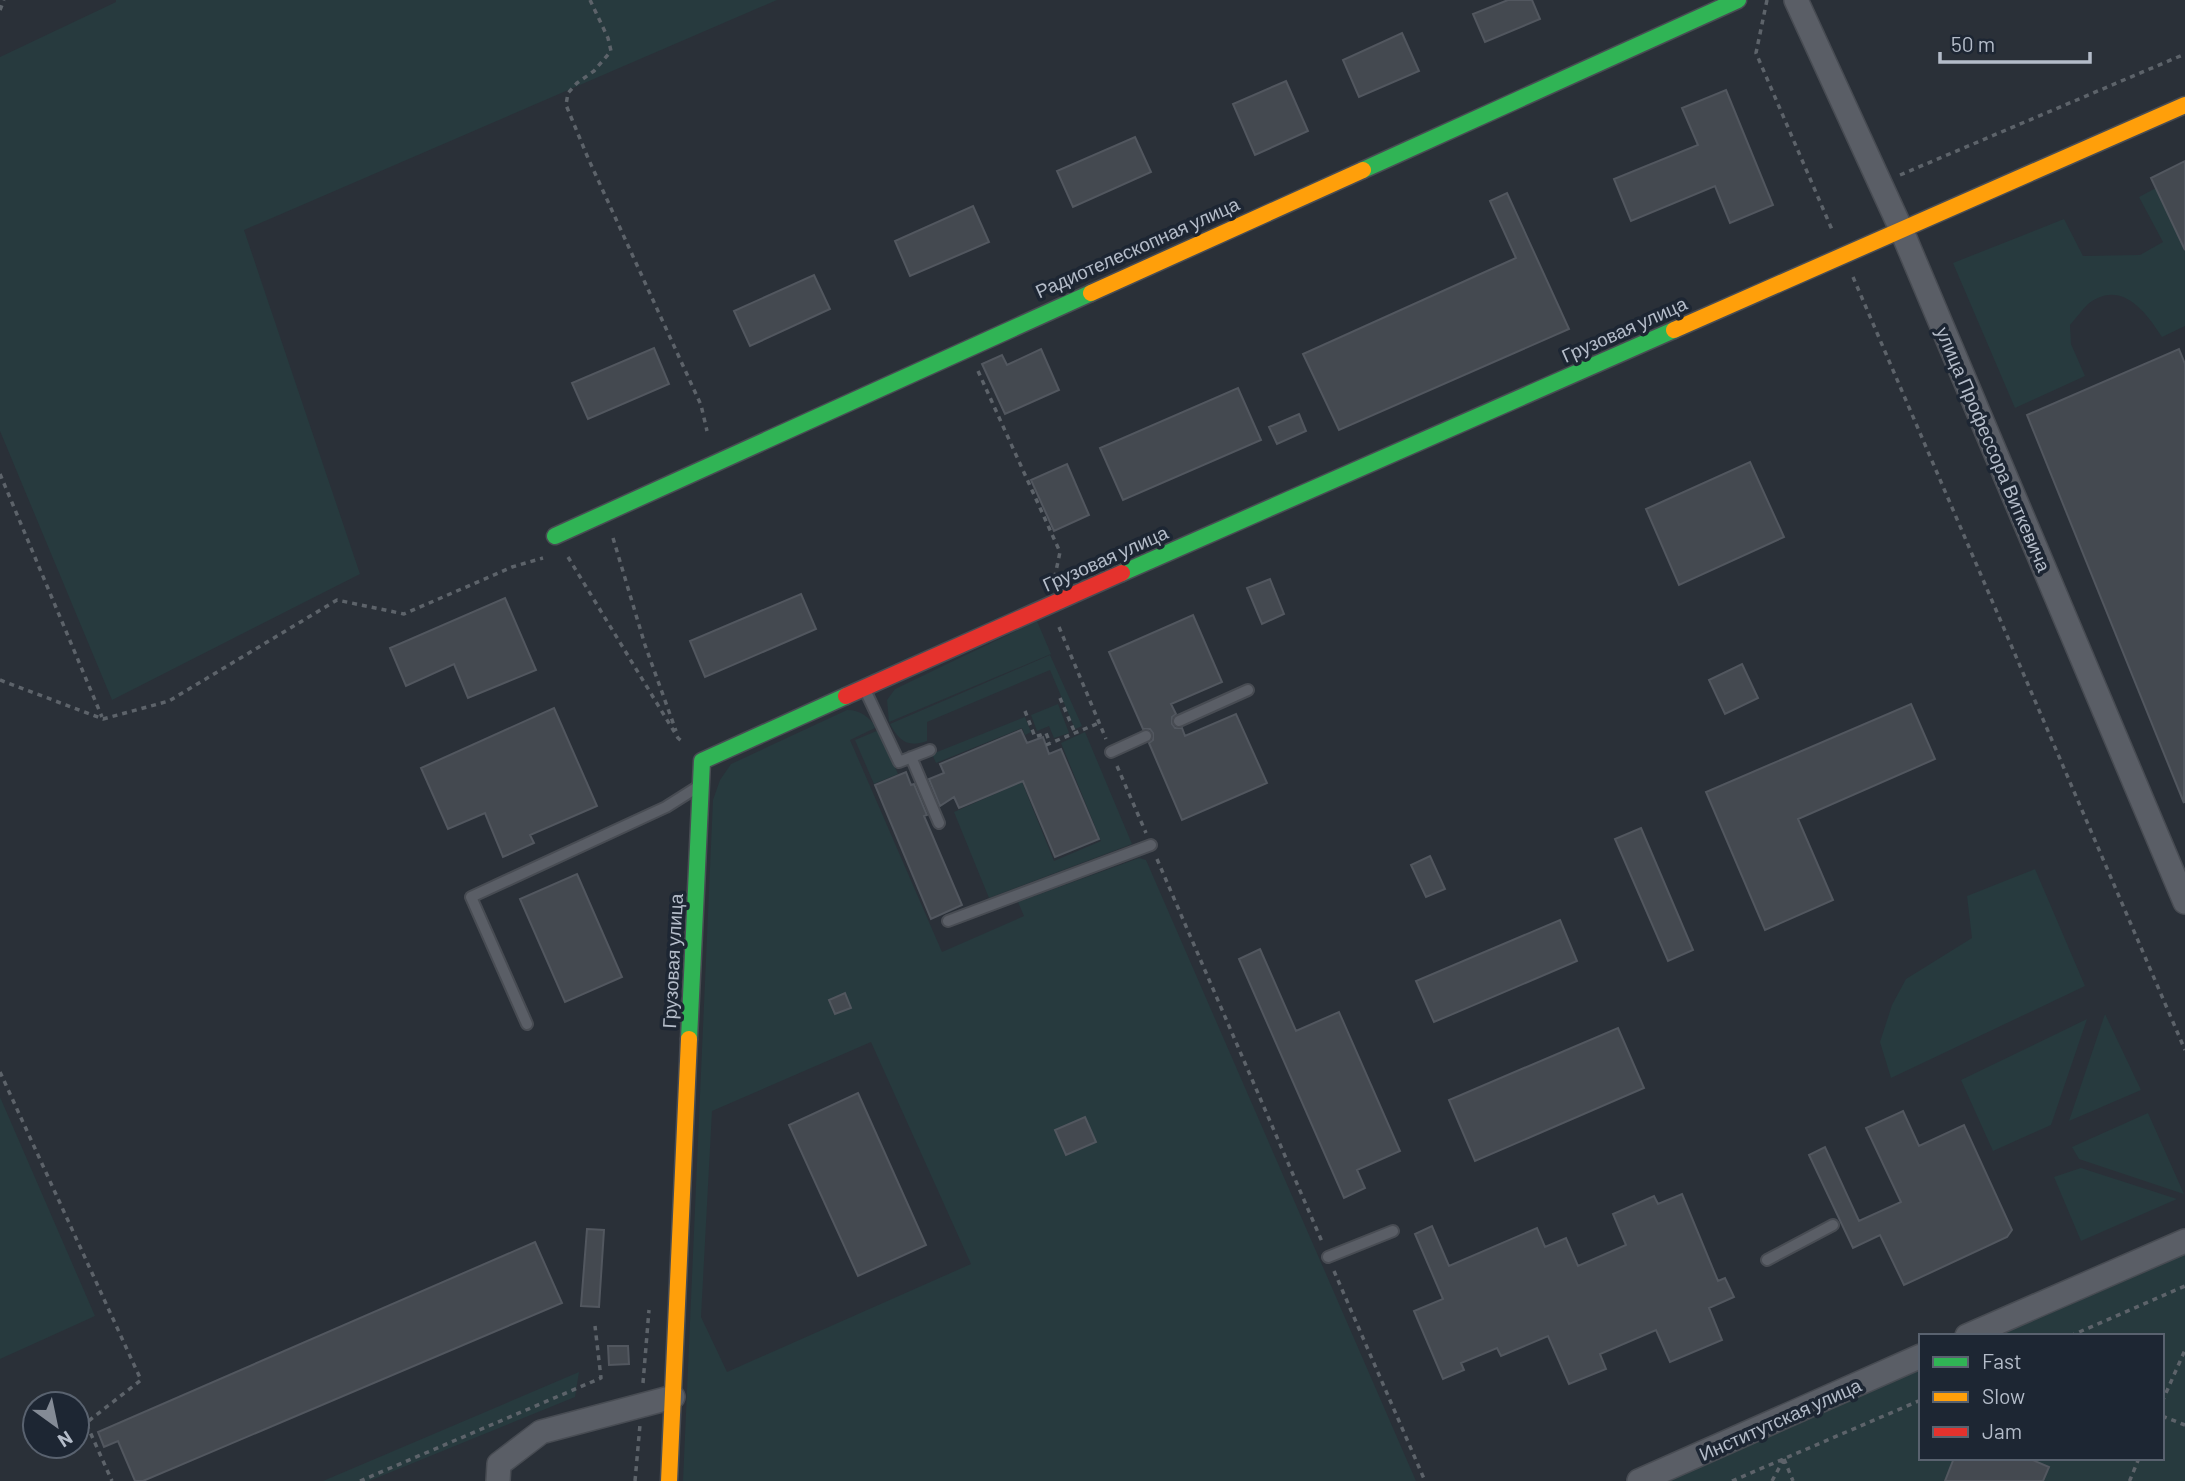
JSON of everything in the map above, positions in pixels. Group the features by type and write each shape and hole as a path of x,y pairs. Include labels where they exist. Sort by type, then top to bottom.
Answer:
{"street":[{"name":"Радиотелескопная улица","path":"555,536 1738,0"},
{"name":"улица Профессора Виткевича","path":"1796,0 1901,229 2185,902"},
{"name":"Грузовая улица","path":"669,1481 702,761 1049,605 2185,105"},
{"path":"1972,1334 2185,1241"},
{"name":"Институтская улица","path":"1639,1481 1919,1357"},
{"path":"498,1481 499,1464 541,1432 673,1397"}],"lane":[{"path":"865,689 899,762 929,750"},
{"path":"1179,721 1248,690"},
{"path":"1111,752 1146,736"},
{"path":"911,757 939,823"},
{"path":"527,1024 471,897 666,807 701,785"},
{"path":"948,921 976,906 1151,845"},
{"path":"1767,1260 1833,1225"},
{"path":"1328,1257 1393,1231"}],"path":[{"path":"0,10 4,0"},
{"path":"590,0 608,38 611,51 594,71 568,93 566,105 701,405 707,431"},
{"path":"1767,0 1756,53 2185,1050"},
{"path":"1880,183 2185,54"},
{"path":"967,348 1060,552 1049,605 1425,1481"},
{"path":"0,474 103,719"},
{"path":"605,513 645,645 678,738"},
{"path":"566,552 678,738 702,761"},
{"path":"0,680 103,719 169,701 337,600 404,614 512,567 552,556"},
{"path":"1060,698 1075,733"},
{"path":"1025,711 1036,738 1046,733 1048,744 1099,723"},
{"path":"0,1072 141,1380 86,1423 112,1481"},
{"path":"2075,1334 2185,1286"},
{"path":"360,1481 601,1378 595,1326"},
{"path":"2164,1397 2185,1350"},
{"path":"1732,1481 1919,1401"},
{"path":"2164,1417 2185,1425"},
{"path":"1772,1481 1784,1459"},
{"path":"1784,1459 1793,1481"},
{"path":"2131,1481 2138,1460"}],"green space":[{"path":"116,0 777,0 244,230 360,574 112,700 0,431 0,57"},
{"path":"2156,188 2185,223 2185,326 2162,337 2131,301 2122,296 2100,297 2088,304 2070,325 2071,344 2085,376 2015,408 1953,263 2064,219 2083,256 2140,255 2163,242 2139,197"},
{"path":"1037,621 1051,654 889,722 887,700 895,689"},
{"path":"1050,655 1082,726 1075,729 1050,670 927,722 927,741 914,744 905,742 890,724"},
{"path":"1058,704 1069,733 1054,738 1049,726 1037,731 1031,715"},
{"path":"847,710 867,717 877,727 850,740 942,952 1024,916 1018,902 1139,858 1146,860 1416,1481 683,1481 713,800 720,780 731,764","holes":["871,1042 971,1264 727,1372 701,1317 712,1111"]},
{"path":"1025,717 1031,732 1025,735 1022,728 936,763 932,754"},
{"path":"879,730 898,774 874,784 855,740"},
{"path":"1085,732 1132,844 989,898 954,812 1022,782 1054,861 1101,841 1061,743"},
{"path":"2035,869 2085,986 1891,1078 1880,1042 1892,1005 1906,979 1972,938 1967,896"},
{"path":"2105,1014 2141,1090 2069,1121"},
{"path":"2087,1019 2051,1125 1993,1151 1961,1080"},
{"path":"0,1097 95,1316 0,1359"},
{"path":"2148,1113 2184,1194 2079,1159 2072,1147"},
{"path":"2081,1168 2177,1199 2081,1241 2054,1177"},
{"path":"2185,1253 2185,1481 1668,1481 1919,1370 1919,1460 2164,1460 2164,1334 2002,1334"},
{"path":"579,1372 575,1397 369,1481 323,1481"}],"building":[{"path":"1508,0 1532,0 1540,19 1485,42 1473,14"},
{"path":"1402,33 1419,71 1359,97 1343,60"},
{"path":"1286,81 1308,131 1255,155 1233,104"},
{"path":"1726,90 1773,205 1730,223 1715,186 1631,221 1614,179 1698,145 1682,108"},
{"path":"1135,137 1151,172 1073,207 1057,171"},
{"path":"2185,161 2185,250 2151,178"},
{"path":"1507,193 1569,329 1339,430 1303,354 1516,258 1490,201"},
{"path":"973,206 989,242 910,276 895,241"},
{"path":"814,275 830,309 750,346 734,311"},
{"path":"654,348 669,384 588,419 572,383"},
{"path":"1041,349 1059,390 1005,414 982,364 1002,355 1007,365"},
{"path":"2179,349 2185,364 2184,803 2027,415"},
{"path":"1238,388 1261,440 1123,500 1100,448"},
{"path":"1299,414 1306,431 1277,444 1269,427"},
{"path":"1750,462 1784,537 1679,585 1646,509"},
{"path":"1067,464 1089,515 1054,531 1031,480"},
{"path":"1270,579 1284,614 1262,624 1247,588"},
{"path":"801,594 816,629 705,677 690,641"},
{"path":"505,598 536,670 468,698 454,664 406,686 390,648"},
{"path":"1193,615 1222,682 1171,704 1176,714 1172,717 1172,724 1175,728 1182,728 1185,736 1236,714 1267,783 1182,820 1149,743 1153,740 1153,733 1150,729 1143,729 1109,652"},
{"path":"1742,664 1758,698 1725,714 1709,680"},
{"path":"1911,704 1935,759 1798,819 1833,900 1765,930 1706,792"},
{"path":"554,708 597,806 530,835 534,843 503,857 485,813 448,829 421,768"},
{"path":"1021,730 1027,743 1043,737 1049,754 1061,749 1099,839 1055,857 1023,781 959,808 954,797 940,806 929,779 944,773 940,764"},
{"path":"906,772 911,785 914,784 927,815 924,816 962,905 931,919 875,785"},
{"path":"1641,828 1693,950 1668,961 1615,839"},
{"path":"1430,856 1445,889 1426,897 1411,865"},
{"path":"577,874 622,977 565,1002 520,899"},
{"path":"1560,920 1577,961 1434,1022 1416,981"},
{"path":"1260,949 1296,1031 1339,1012 1400,1151 1357,1170 1365,1188 1344,1198 1239,959"},
{"path":"845,993 851,1008 835,1014 829,1000"},
{"path":"1618,1028 1644,1088 1475,1161 1449,1100"},
{"path":"858,1093 926,1245 858,1276 789,1125"},
{"path":"1903,1111 1919,1146 1964,1125 2012,1230 2007,1237 1904,1285 1880,1235 1853,1248 1809,1155 1825,1147 1859,1221 1901,1202 1866,1128"},
{"path":"1085,1117 1096,1142 1066,1155 1055,1130"},
{"path":"1682,1194 1718,1281 1725,1278 1734,1297 1709,1308 1722,1340 1670,1362 1656,1330 1600,1354 1606,1369 1569,1384 1548,1336 1501,1356 1497,1348 1461,1363 1464,1370 1443,1379 1414,1311 1443,1299 1415,1234 1432,1226 1449,1266 1537,1228 1545,1247 1566,1238 1578,1266 1626,1245 1613,1214 1654,1196 1658,1204"},
{"path":"587,1229 604,1230 599,1307 581,1306"},
{"path":"535,1242 562,1303 143,1481 135,1481 118,1441 104,1447 98,1432"},
{"path":"608,1346 628,1346 629,1364 609,1365"},
{"path":"1953,1460 2033,1460 2049,1467 2043,1481 1945,1481"}],"traffic: fast":[{"path":"1363,170 1738,0"},
{"path":"555,536 1091,293"},
{"path":"1122,573 1674,330"},
{"path":"689,1039 702,761 846,696"}],"traffic: slow":[{"path":"1674,330 2185,105"},
{"path":"1091,293 1363,170"},
{"path":"669,1481 689,1039"}],"traffic: jam":[{"path":"846,696 1122,573"}]}
